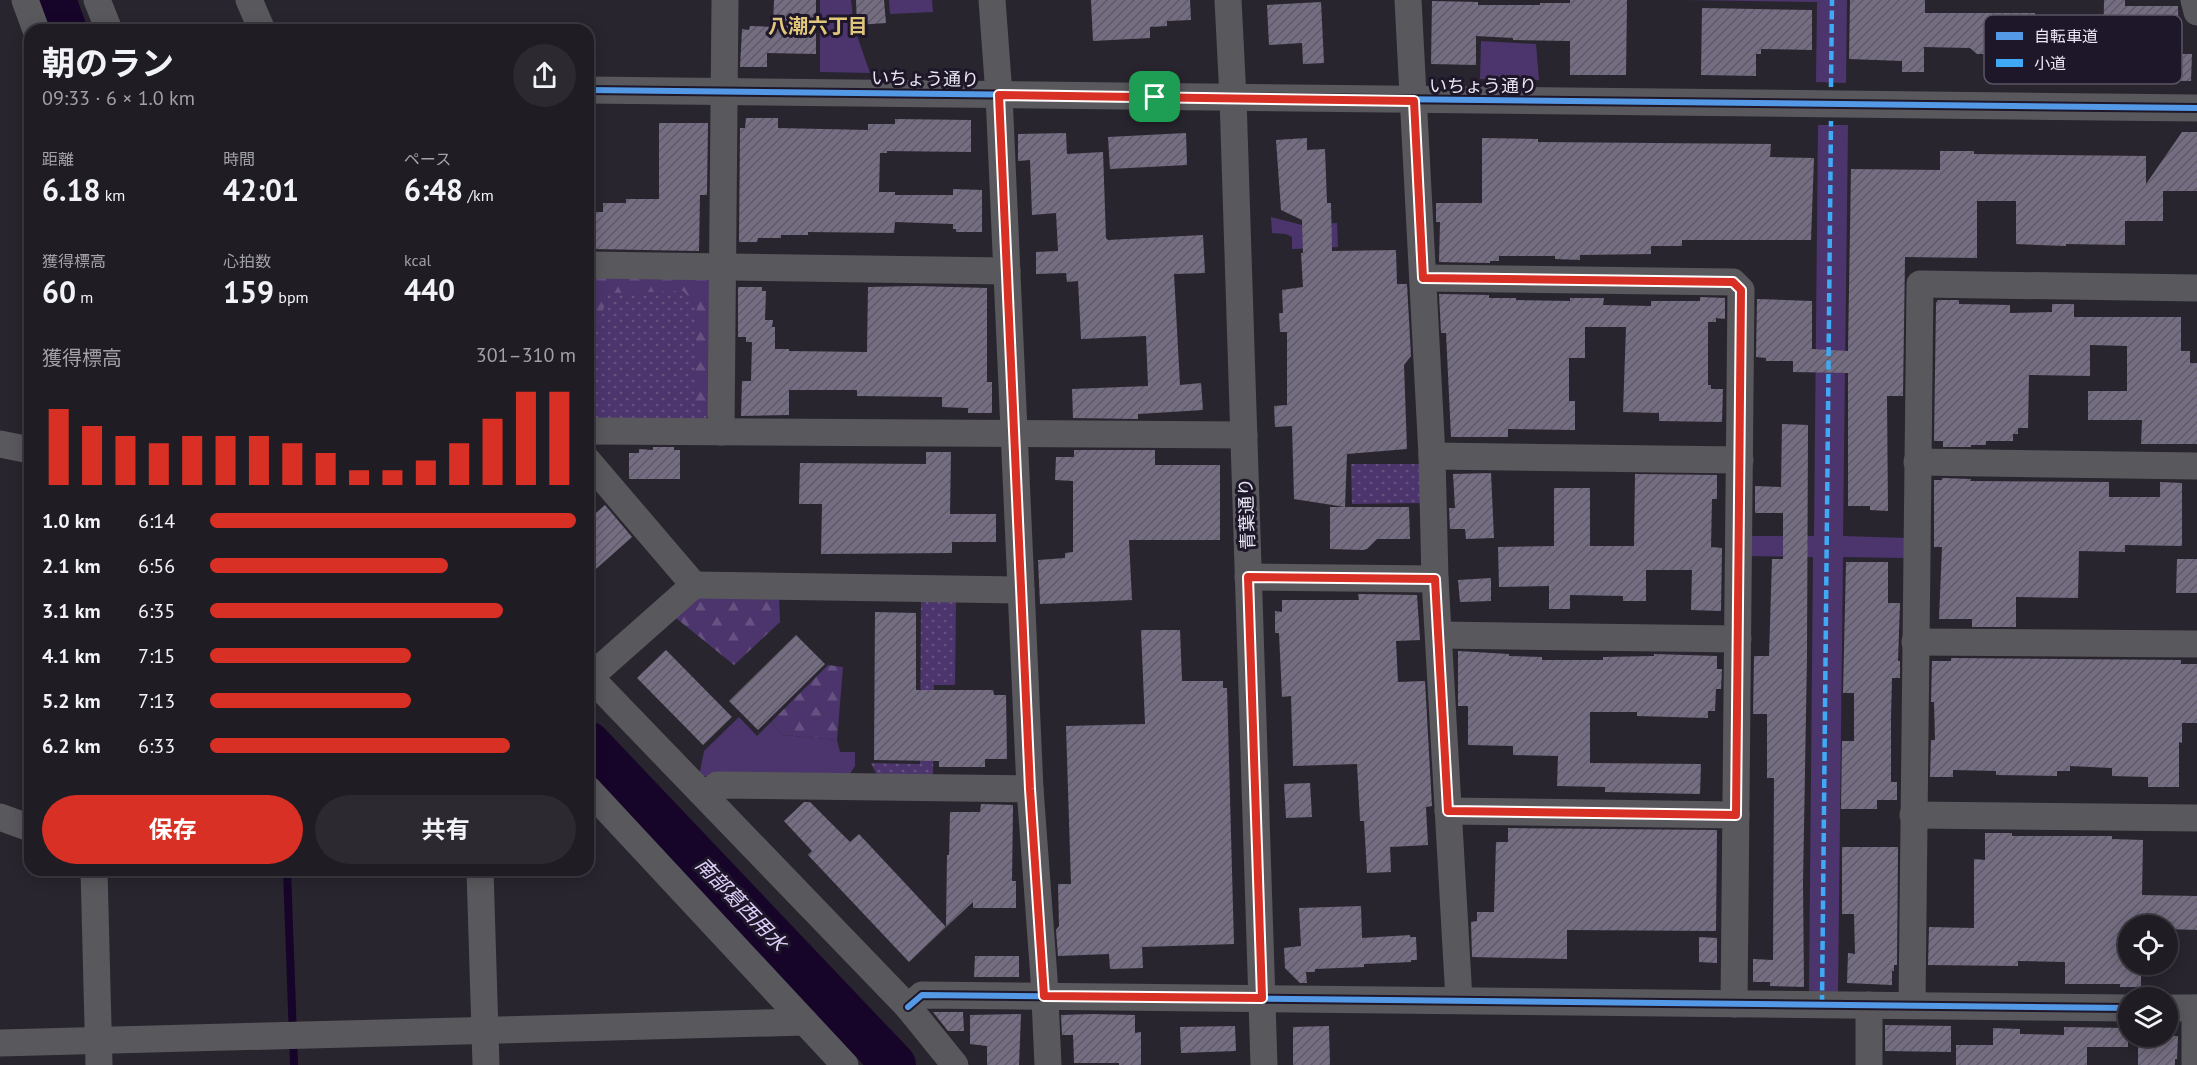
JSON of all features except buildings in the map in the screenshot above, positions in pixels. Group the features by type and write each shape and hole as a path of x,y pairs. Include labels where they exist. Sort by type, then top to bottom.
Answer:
{"street":[{"path":"25,0 34,24"},
{"path":"97,0 107,24"},
{"path":"249,0 259,24"},
{"path":"721,432 725,0"},
{"path":"992,0 999,95 1030,789 1048,1065"},
{"name":"青葉通り","path":"1228,0 1263,1065"},
{"path":"1408,0 1432,456 1435,579 1459,1000"},
{"path":"2194,0 2197,12"},
{"name":"いちょう通り","path":"594,90 2197,108"},
{"path":"594,265 1007,271"},
{"path":"1423,278 1733,282 1741,290 1734,1004"},
{"path":"1912,1005 1920,284 2197,288"},
{"path":"594,430 1244,435"},
{"path":"0,444 24,449"},
{"path":"1432,456 1740,460"},
{"path":"1917,462 2197,466"},
{"path":"594,468 694,585"},
{"path":"1248,577 1435,579"},
{"path":"594,672 694,585 1021,590"},
{"path":"1439,635 1738,639"},
{"path":"1915,642 2197,644"},
{"path":"594,681 908,1007 955,1065"},
{"path":"705,795 717,786 1030,789"},
{"path":"594,795 845,1065"},
{"path":"1448,811 1736,815"},
{"path":"1913,815 2197,818"},
{"path":"0,817 24,826"},
{"path":"94,876 99,1052"},
{"path":"480,876 486,1065"},
{"path":"908,1007 922,995 2118,1008"},
{"path":"1869,1005 1869,1065"},
{"path":"2178,1008 2196,1008 2195,1065"},
{"path":"0,1043 99,1052 485,1030 805,1022"}],"green space":[{"path":"820,0 851,0 854,27 870,73 820,72"},
{"path":"889,0 932,0 933,12 890,14"},
{"path":"1686,0 1847,0 1846,83 1816,82 1817,2"},
{"path":"1481,41 1536,44 1539,80 1480,79"},
{"path":"1818,125 1848,125 1843,536 1907,538 1906,558 1843,557 1838,992 1809,992 1813,557 1748,556 1749,536 1814,536"},
{"path":"1271,217 1302,225 1337,223 1338,247 1292,249 1292,237 1272,233"},
{"path":"594,275 704,276 712,412 703,421 594,420"},
{"path":"594,275 704,276 713,285 712,412 699,410 694,401 697,305 683,291 607,293 602,316 594,326"},
{"path":"1351,464 1422,464 1423,503 1352,504"},
{"path":"697,597 779,598 780,622 734,665 676,618"},
{"path":"921,598 956,598 955,685 934,685 933,778 878,777 871,763 920,764"},
{"path":"828,665 843,667 837,740 783,735 771,722"},
{"path":"739,717 757,736 771,722 783,735 837,740 840,752 855,752 855,766 848,777 699,776 704,751"}],"waterway":[{"name":"南部葛西用水","path":"54,0 63,24"},
{"name":"南部葛西用水","path":"594,749 894,1065"},
{"path":"287,876 294,1065"}],"marked path":[{"path":"1831,87 1832,0"},
{"path":"1822,1004 1831,121"}],"cycle path":[{"path":"594,90 2197,108"},
{"path":"908,1007 922,995 2118,1008"}],"district":[{"name":"八潮六丁目","path":"818,26"}],"route":[{"path":"999,95 1155,97 1414,101 1423,278 1733,282 1741,290 1736,815 1448,811 1435,579 1248,577 1262,998 1044,996 1030,789 999,95"}]}
